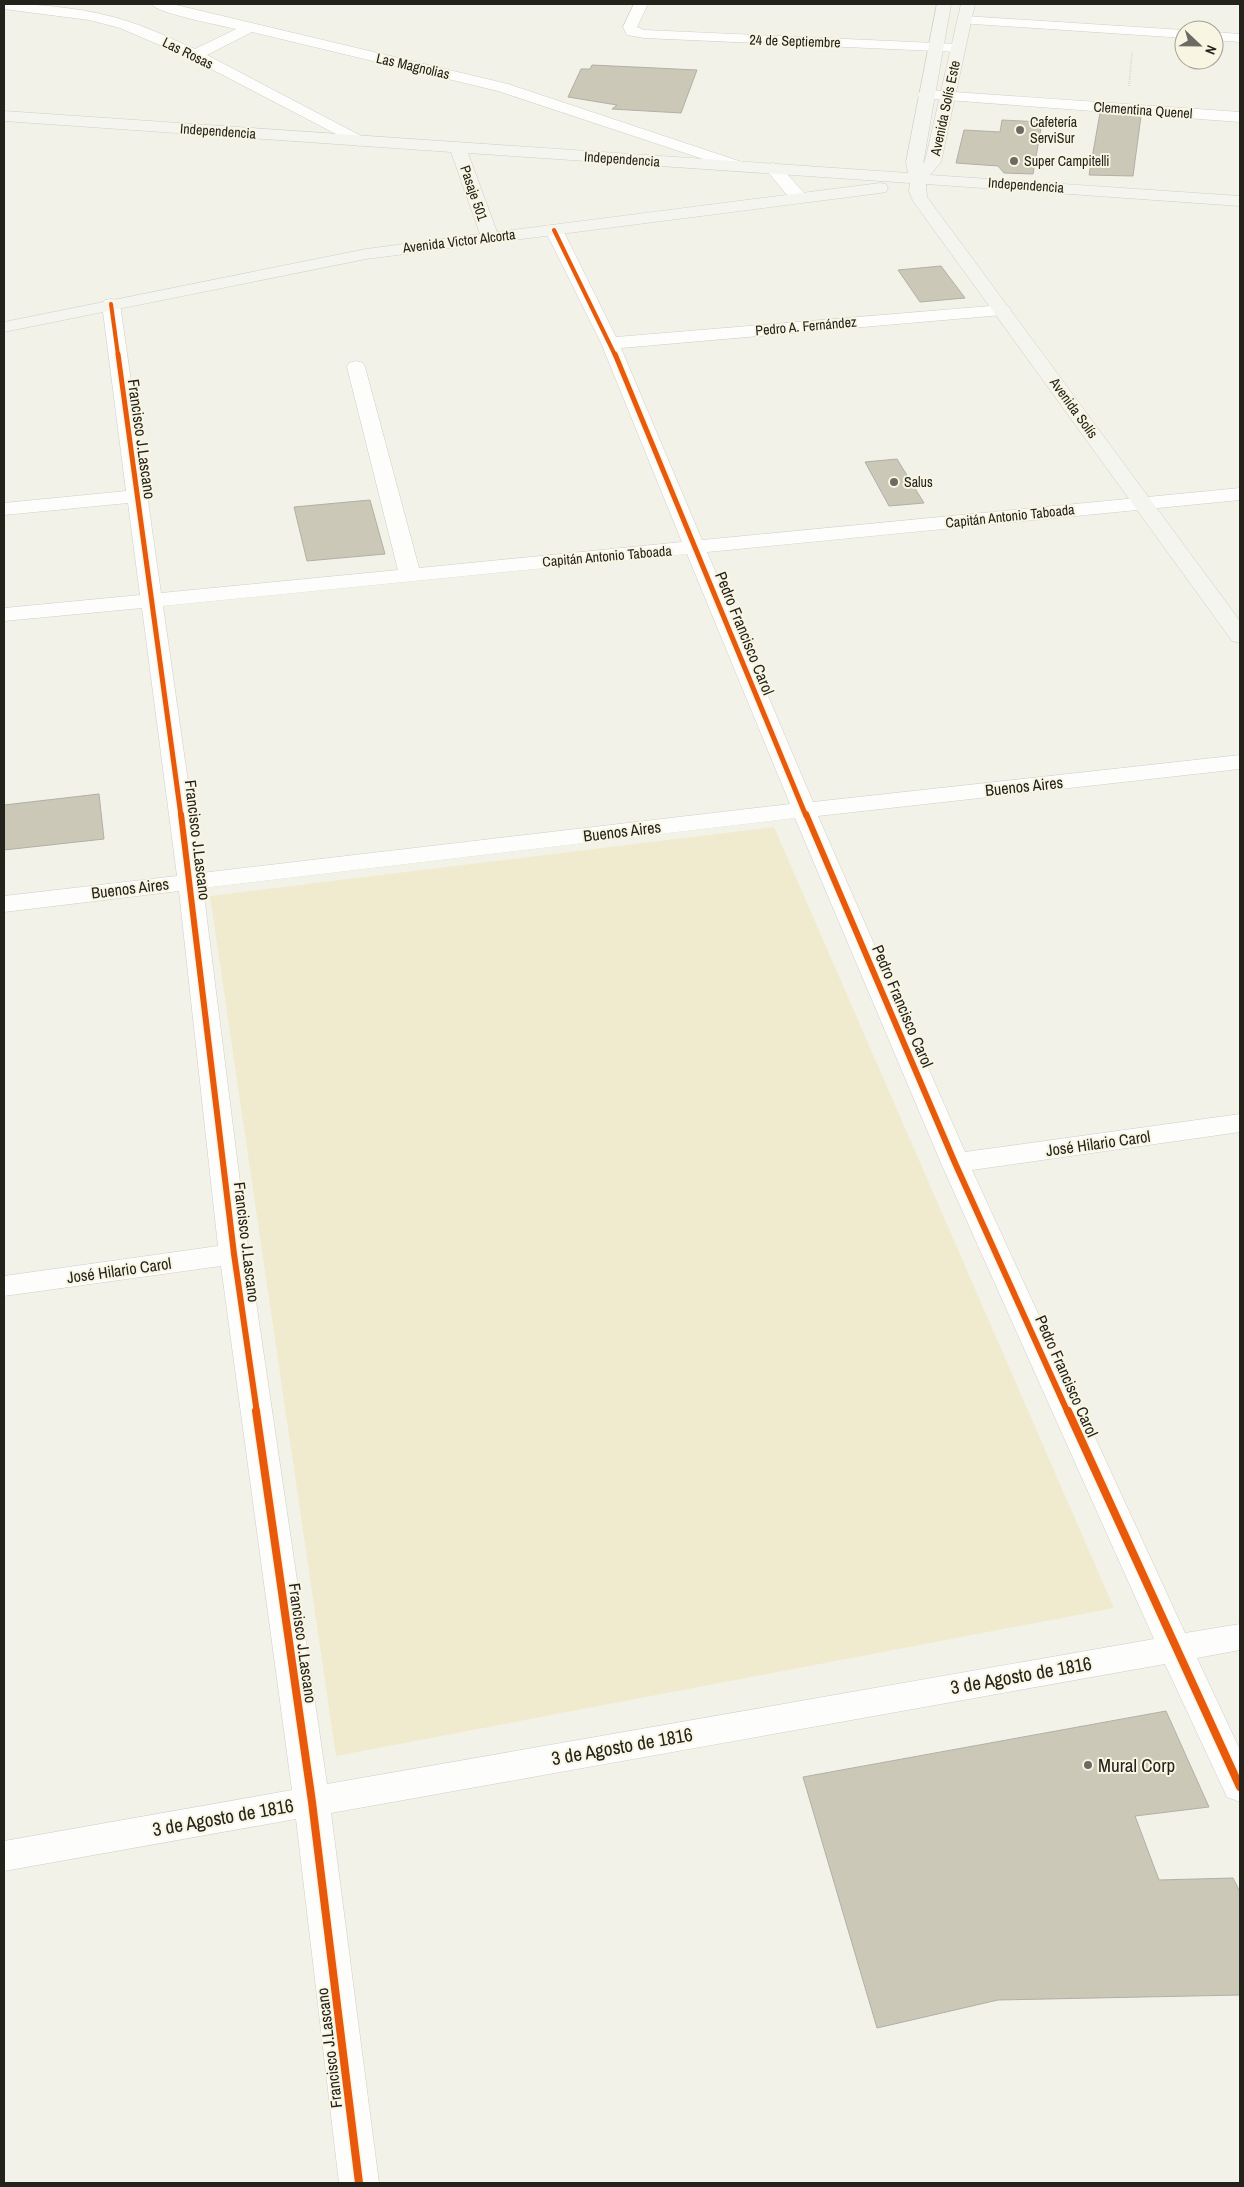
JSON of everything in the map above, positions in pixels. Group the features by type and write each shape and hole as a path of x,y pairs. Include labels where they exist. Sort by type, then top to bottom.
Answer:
{"main road":[{"name":"Avenida Solís Este","path":"918,178 914,162 944,4"},
{"name":"Avenida Solís Este","path":"918,178 933,162 968,4"},
{"name":"Independencia","path":"4,116 1240,201"},
{"name":"Pasaje 501","path":"458,148 490,237"},
{"name":"Avenida Victor Alcorta","path":"4,328 111,304 366,254 882,188 918,178"},
{"name":"Avenida Solís","path":"918,178 915,188 919,197 1240,636"}],"street":[{"name":"Las Magnolias","path":"158,4 248,28 503,87 740,166"},
{"name":"24 de Septiembre","path":"641,4 630,28 632,32 958,48"},
{"name":"Las Rosas","path":"4,5 107,20 134,28 195,56 359,141"},
{"path":"964,20 1174,33"},
{"path":"195,56 248,28"},
{"path":"1224,37 1240,38"},
{"name":"Clementina Quenel","path":"926,95 1240,117"},
{"path":"635,159 662,151 666,146 665,141"},
{"path":"773,168 799,198"},
{"name":"Pedro Francisco Carol","path":"554,230 610,343 804,810 955,1163 1240,1787"},
{"name":"Francisco J.Lascano","path":"111,304 190,881 234,1254 312,1802 359,2183"},
{"name":"Pedro A. Fernández","path":"610,343 1002,310"},
{"path":"356,367 410,574"},
{"name":"Capitán Antonio Taboada","path":"4,615 1240,494"},
{"path":"4,509 136,496"},
{"name":"Buenos Aires","path":"4,904 804,810 1240,762"},
{"name":"José Hilario Carol","path":"955,1163 1240,1123"},
{"name":"José Hilario Carol","path":"4,1286 234,1254"},
{"name":"3 de Agosto de 1816","path":"4,1856 1240,1637"}],"path":[{"path":"1126,109 1135,31"}],"shaded area":[{"path":"774,827 1114,1608 336,1756 210,896"}],"building":[{"path":"592,65 697,70 681,113 612,109 617,105 568,97 581,69 590,69"},
{"path":"1100,113 1141,116 1133,176 1089,175"},
{"path":"1002,120 1042,122 1033,174 1004,173 998,166 956,163 964,130 1000,132"},
{"path":"941,266 965,298 920,302 898,270"},
{"name":"Salus","path":"897,459 924,503 889,506 865,462"},
{"path":"370,500 385,554 307,561 294,507"},
{"path":"99,794 104,839 4,850 4,805"},
{"path":"1166,1711 1209,1807 1135,1816 1159,1880 1233,1878 1240,1892 1240,1995 998,2000 877,2028 803,1777"}],"cycle path":[{"path":"554,230 610,343 804,810 955,1163 1240,1787"},
{"path":"111,304 190,881 234,1254 312,1802 359,2183"}],"place":[{"name":"Cafetería ServiSur","path":"1020,130"},
{"name":"Super Campitelli","path":"1014,161"},
{"name":"Salus","path":"894,482"},
{"name":"Mural Corp","path":"1088,1765"}]}
